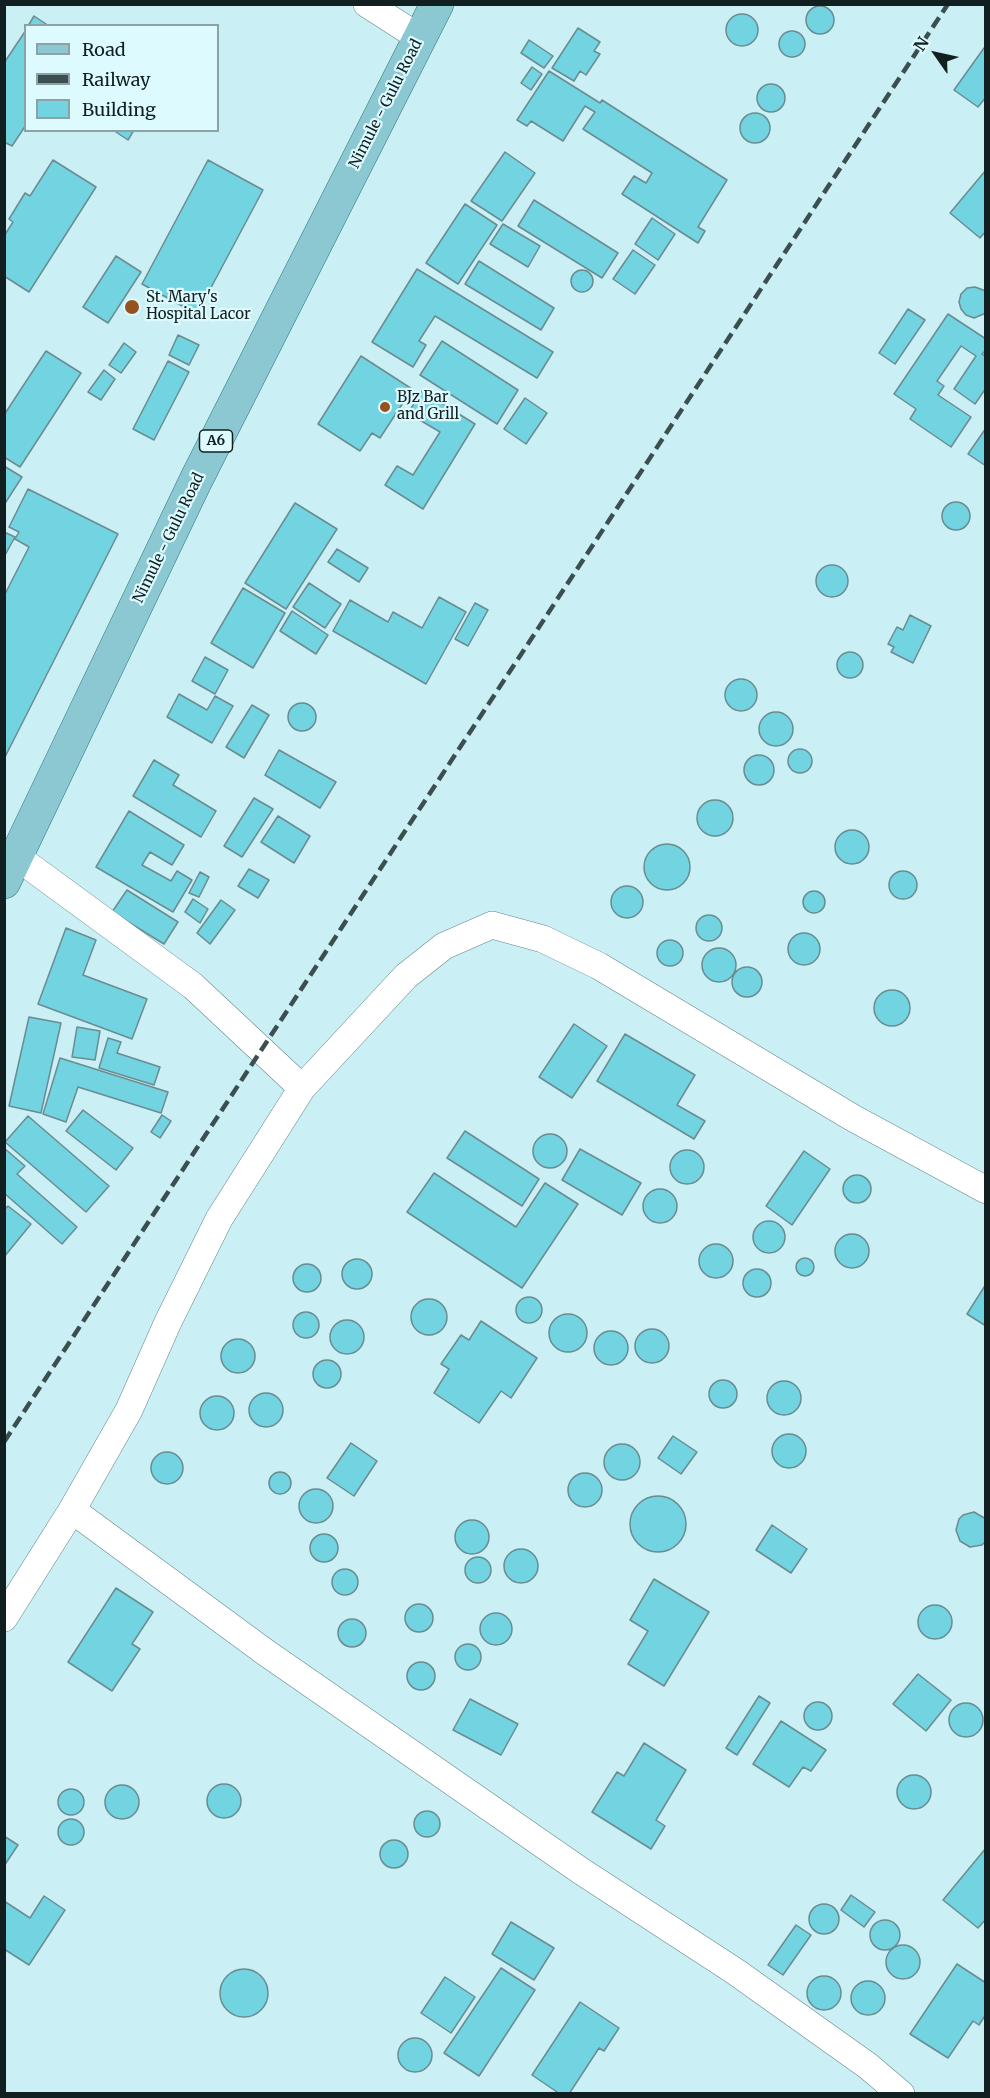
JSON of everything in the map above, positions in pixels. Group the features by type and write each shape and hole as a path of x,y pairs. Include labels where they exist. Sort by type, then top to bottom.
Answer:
{"main road":[{"name":"Nimule - Gulu Road","path":"10,870 196,480 437,4"}],"street":[{"path":"366,4 420,38"},
{"path":"10,870 193,986 302,1088"},
{"path":"4,1618 72,1510 129,1410 168,1322 219,1219 302,1088 406,976 444,946 492,925 543,939 599,966 853,1118 986,1190"},
{"path":"72,1510 265,1652 581,1871 736,1972 868,2066 901,2094"}],"building":[{"path":"820,6 830,10 834,20 830,30 820,34 810,30 806,20 810,10"},
{"path":"742,14 753,19 758,30 753,41 742,46 731,41 726,30 731,19"},
{"path":"34,16 46,24 29,24"},
{"path":"578,28 600,42 594,51 600,54 586,75 580,71 574,81 552,68"},
{"path":"792,31 801,35 805,44 801,53 792,57 783,53 779,44 783,35"},
{"path":"24,33 24,128 12,146 4,142 4,63"},
{"path":"529,40 553,56 544,68 521,53"},
{"path":"984,48 986,50 986,97 978,107 954,90"},
{"path":"532,67 542,74 531,90 521,83"},
{"path":"549,71 600,103 602,100 727,180 698,227 705,231 698,243 622,194 634,176 646,183 652,173 583,129 595,112 585,106 563,141 531,121 527,126 517,120"},
{"path":"771,84 781,88 785,98 781,108 771,112 761,108 757,98 761,88"},
{"path":"755,113 766,117 770,128 766,139 755,143 744,139 740,128 744,117"},
{"path":"116,132 133,132 128,140"},
{"path":"505,152 535,173 502,221 471,201"},
{"path":"53,160 96,187 29,292 4,276 4,236 13,222 9,219 25,193 30,196"},
{"path":"208,160 263,190 197,314 142,284"},
{"path":"986,170 986,231 980,238 950,213"},
{"path":"534,200 618,253 602,278 518,226"},
{"path":"465,204 497,225 458,284 426,263"},
{"path":"652,218 675,234 658,260 635,244"},
{"path":"503,224 540,246 528,267 490,244"},
{"path":"633,250 655,265 635,294 613,279"},
{"path":"116,256 141,272 108,323 83,307"},
{"path":"479,261 554,308 541,330 465,284"},
{"path":"417,269 553,352 537,378 435,316 419,341 426,345 413,367 372,342"},
{"path":"582,270 590,273 593,281 590,289 582,292 574,289 571,281 574,273"},
{"path":"975,287 986,291 986,313 974,318 966,315 959,302 961,294 967,288"},
{"path":"908,309 925,320 895,364 879,353"},
{"path":"948,314 986,339 986,350 982,354 986,357 986,388 975,404 954,389 976,356 961,346 937,381 944,386 938,395 971,417 951,447 910,419 916,409 894,394"},
{"path":"178,335 199,345 189,365 169,355"},
{"path":"442,341 518,390 497,424 420,375"},
{"path":"124,343 136,352 121,373 109,365"},
{"path":"46,351 81,373 20,467 4,457 4,415"},
{"path":"361,356 412,389 380,438 372,433 360,451 318,424"},
{"path":"168,361 189,372 154,440 133,429"},
{"path":"104,370 115,379 101,400 88,392"},
{"path":"422,391 475,424 423,509 385,485 397,466 413,475 440,432 408,413"},
{"path":"525,398 547,413 526,444 504,429"},
{"path":"986,428 986,466 968,454"},
{"path":"4,466 22,477 4,505"},
{"path":"28,489 118,534 4,759 4,596 29,547 15,539 19,532 9,527"},
{"path":"956,502 966,506 970,516 966,526 956,530 946,526 942,516 946,506"},
{"path":"295,503 337,529 286,609 245,583"},
{"path":"4,532 15,537 4,557"},
{"path":"337,549 368,568 359,582 328,562"},
{"path":"832,565 843,570 848,581 843,592 832,597 821,592 816,581 821,570"},
{"path":"309,583 341,604 325,628 293,607"},
{"path":"243,588 285,613 253,668 211,643"},
{"path":"439,597 466,612 426,684 333,631 350,600 388,622 393,612 422,628"},
{"path":"475,603 488,610 468,646 455,639"},
{"path":"292,611 328,635 316,654 280,631"},
{"path":"910,615 931,626 913,663 891,652 894,647 888,644 897,627 903,630"},
{"path":"850,652 859,656 863,665 859,674 850,678 841,674 837,665 841,656"},
{"path":"205,657 228,670 215,694 192,681"},
{"path":"741,679 753,683 757,695 753,707 741,711 729,707 725,695 729,683"},
{"path":"179,694 207,710 215,696 233,706 212,743 167,717"},
{"path":"302,703 312,707 316,717 312,727 302,731 292,727 288,717 292,707"},
{"path":"252,705 269,715 244,758 226,747"},
{"path":"776,712 788,717 793,729 788,741 776,746 764,741 759,729 764,717"},
{"path":"800,749 809,752 812,761 809,770 800,773 791,770 788,761 791,752"},
{"path":"279,750 336,782 320,808 265,775"},
{"path":"759,755 770,759 774,770 770,781 759,785 748,781 744,770 748,759"},
{"path":"154,760 179,775 173,785 216,811 201,837 133,796"},
{"path":"254,798 273,809 242,857 224,846"},
{"path":"715,800 728,805 733,818 728,831 715,836 702,831 697,818 702,805"},
{"path":"129,811 184,845 172,865 150,852 142,865 171,881 177,871 192,880 173,912 96,867"},
{"path":"278,816 310,836 294,863 261,842"},
{"path":"852,830 864,835 869,847 864,859 852,864 840,859 835,847 840,835"},
{"path":"667,844 683,851 690,867 683,883 667,890 651,883 644,867 651,851"},
{"path":"249,869 269,880 258,898 238,886"},
{"path":"903,871 913,875 917,885 913,895 903,899 893,895 889,885 893,875"},
{"path":"200,872 209,877 199,897 189,893"},
{"path":"627,886 638,891 643,902 638,913 627,918 616,913 611,902 616,891"},
{"path":"127,890 178,922 164,944 112,912"},
{"path":"814,891 822,894 825,902 822,910 814,913 806,910 803,902 806,894"},
{"path":"193,899 208,909 200,923 185,912"},
{"path":"221,900 235,910 210,944 197,933"},
{"path":"709,915 718,919 722,928 718,937 709,941 700,937 696,928 700,919"},
{"path":"66,928 96,940 83,975 147,999 132,1039 38,1004"},
{"path":"804,933 815,938 820,949 815,960 804,965 793,960 788,949 793,938"},
{"path":"670,940 679,944 683,953 679,962 670,966 661,962 657,953 661,944"},
{"path":"719,948 731,953 736,965 731,977 719,982 707,977 702,965 707,953"},
{"path":"747,967 758,971 762,982 758,993 747,997 736,993 732,982 736,971"},
{"path":"892,990 905,995 910,1008 905,1021 892,1026 879,1021 874,1008 879,995"},
{"path":"29,1017 61,1023 41,1113 9,1106"},
{"path":"574,1024 607,1046 572,1098 539,1077"},
{"path":"77,1027 100,1031 95,1060 72,1057"},
{"path":"625,1034 695,1075 677,1105 705,1121 694,1139 597,1081"},
{"path":"108,1038 121,1042 117,1053 160,1067 154,1085 99,1068"},
{"path":"60,1058 168,1092 161,1113 78,1087 66,1122 43,1114"},
{"path":"83,1110 133,1148 116,1170 66,1131"},
{"path":"162,1115 171,1121 160,1138 151,1132"},
{"path":"28,1116 109,1186 86,1212 5,1142"},
{"path":"465,1131 539,1179 522,1206 447,1158"},
{"path":"550,1134 562,1139 567,1151 562,1163 550,1168 538,1163 533,1151 538,1139"},
{"path":"4,1148 25,1166 17,1174 77,1227 62,1244 4,1193"},
{"path":"580,1149 641,1183 622,1215 562,1180"},
{"path":"687,1150 699,1155 704,1167 699,1179 687,1184 675,1179 670,1167 675,1155"},
{"path":"804,1151 830,1169 792,1225 766,1206"},
{"path":"434,1173 516,1227 545,1183 578,1204 522,1288 407,1212"},
{"path":"857,1175 867,1179 871,1189 867,1199 857,1203 847,1199 843,1189 847,1179"},
{"path":"660,1189 672,1194 677,1206 672,1218 660,1223 648,1218 643,1206 648,1194"},
{"path":"8,1206 31,1224 4,1257 4,1210"},
{"path":"769,1221 781,1225 785,1237 781,1249 769,1253 757,1249 753,1237 757,1225"},
{"path":"852,1234 864,1239 869,1251 864,1263 852,1268 840,1263 835,1251 840,1239"},
{"path":"716,1244 728,1249 733,1261 728,1273 716,1278 704,1273 699,1261 704,1249"},
{"path":"805,1258 811,1261 814,1267 811,1273 805,1276 799,1273 796,1267 799,1261"},
{"path":"357,1259 367,1264 372,1274 367,1284 357,1289 347,1284 342,1274 347,1264"},
{"path":"307,1264 317,1268 321,1278 317,1288 307,1292 297,1288 293,1278 297,1268"},
{"path":"757,1269 767,1273 771,1283 767,1293 757,1297 747,1293 743,1283 747,1273"},
{"path":"986,1284 986,1326 967,1314"},
{"path":"529,1297 538,1301 542,1310 538,1319 529,1323 520,1319 516,1310 520,1301"},
{"path":"429,1299 442,1304 447,1317 442,1330 429,1335 416,1330 411,1317 416,1304"},
{"path":"306,1312 315,1316 319,1325 315,1334 306,1338 297,1334 293,1325 297,1316"},
{"path":"568,1314 582,1319 587,1333 582,1347 568,1352 554,1347 549,1333 554,1319"},
{"path":"347,1320 359,1325 364,1337 359,1349 347,1354 335,1349 330,1337 335,1325"},
{"path":"481,1321 537,1358 511,1398 501,1391 479,1423 434,1393 449,1369 441,1364 461,1335 469,1340"},
{"path":"652,1329 664,1334 669,1346 664,1358 652,1363 640,1358 635,1346 640,1334"},
{"path":"611,1331 623,1336 628,1348 623,1360 611,1365 599,1360 594,1348 599,1336"},
{"path":"238,1339 250,1344 255,1356 250,1368 238,1373 226,1368 221,1356 226,1344"},
{"path":"327,1360 337,1364 341,1374 337,1384 327,1388 317,1384 313,1374 317,1364"},
{"path":"723,1380 733,1384 737,1394 733,1404 723,1408 713,1404 709,1394 713,1384"},
{"path":"784,1381 796,1386 801,1398 796,1410 784,1415 772,1410 767,1398 772,1386"},
{"path":"266,1393 278,1398 283,1410 278,1422 266,1427 254,1422 249,1410 254,1398"},
{"path":"217,1396 229,1401 234,1413 229,1425 217,1430 205,1425 200,1413 205,1401"},
{"path":"789,1434 801,1439 806,1451 801,1463 789,1468 777,1463 772,1451 777,1439"},
{"path":"673,1436 697,1452 681,1474 658,1458"},
{"path":"351,1443 377,1461 354,1496 327,1478"},
{"path":"622,1444 635,1449 640,1462 635,1475 622,1480 609,1475 604,1462 609,1449"},
{"path":"167,1452 178,1457 183,1468 178,1479 167,1484 156,1479 151,1468 156,1457"},
{"path":"280,1472 288,1475 291,1483 288,1491 280,1494 272,1491 269,1483 272,1475"},
{"path":"585,1473 597,1478 602,1490 597,1502 585,1507 573,1502 568,1490 573,1478"},
{"path":"316,1489 328,1494 333,1506 328,1518 316,1523 304,1518 299,1506 304,1494"},
{"path":"658,1496 678,1504 686,1524 678,1544 658,1552 638,1544 630,1524 638,1504"},
{"path":"974,1512 986,1519 986,1541 982,1545 970,1547 960,1541 956,1530 959,1519 963,1515"},
{"path":"472,1520 484,1525 489,1537 484,1549 472,1554 460,1549 455,1537 460,1525"},
{"path":"772,1525 807,1549 791,1573 756,1550"},
{"path":"324,1534 334,1538 338,1548 334,1558 324,1562 314,1558 310,1548 314,1538"},
{"path":"521,1549 533,1554 538,1566 533,1578 521,1583 509,1578 504,1566 509,1554"},
{"path":"478,1557 487,1561 491,1570 487,1579 478,1583 469,1579 465,1570 469,1561"},
{"path":"345,1569 355,1572 358,1582 355,1592 345,1595 335,1592 332,1582 335,1572"},
{"path":"654,1579 709,1612 664,1686 628,1664 648,1631 630,1620"},
{"path":"116,1588 153,1612 132,1644 140,1649 112,1691 68,1662"},
{"path":"419,1604 429,1608 433,1618 429,1628 419,1632 409,1628 405,1618 409,1608"},
{"path":"935,1605 947,1610 952,1622 947,1634 935,1639 923,1634 918,1622 923,1610"},
{"path":"496,1613 508,1617 512,1629 508,1641 496,1645 484,1641 480,1629 484,1617"},
{"path":"352,1619 362,1623 366,1633 362,1643 352,1647 342,1643 338,1633 342,1623"},
{"path":"468,1644 477,1648 481,1657 477,1666 468,1670 459,1666 455,1657 459,1648"},
{"path":"421,1662 431,1666 435,1676 431,1686 421,1690 411,1686 407,1676 411,1666"},
{"path":"918,1674 951,1700 926,1731 893,1704"},
{"path":"759,1696 770,1703 737,1755 726,1748"},
{"path":"470,1699 518,1724 501,1755 453,1730"},
{"path":"818,1702 828,1706 832,1716 828,1726 818,1730 808,1726 804,1716 808,1706"},
{"path":"966,1703 978,1708 983,1720 978,1732 966,1737 954,1732 949,1720 954,1708"},
{"path":"781,1721 826,1750 811,1771 803,1767 789,1787 753,1764"},
{"path":"644,1743 686,1770 656,1820 665,1826 651,1849 592,1812 617,1772 624,1776"},
{"path":"914,1775 926,1780 931,1792 926,1804 914,1809 902,1804 897,1792 902,1780"},
{"path":"224,1784 236,1789 241,1801 236,1813 224,1818 212,1813 207,1801 212,1789"},
{"path":"122,1785 134,1790 139,1802 134,1814 122,1819 110,1814 105,1802 110,1790"},
{"path":"71,1789 80,1793 84,1802 80,1811 71,1815 62,1811 58,1802 62,1793"},
{"path":"427,1811 436,1815 440,1824 436,1833 427,1837 418,1833 414,1824 418,1815"},
{"path":"71,1819 80,1823 84,1832 80,1841 71,1845 62,1841 58,1832 62,1823"},
{"path":"4,1836 18,1845 4,1866"},
{"path":"394,1840 404,1844 408,1854 404,1864 394,1868 384,1864 380,1854 384,1844"},
{"path":"986,1848 986,1919 978,1928 943,1900"},
{"path":"851,1895 875,1912 864,1927 841,1910"},
{"path":"44,1896 65,1910 29,1965 4,1949 4,1901 30,1918"},
{"path":"824,1904 835,1908 839,1919 835,1930 824,1934 813,1930 809,1919 813,1908"},
{"path":"885,1920 895,1925 900,1935 895,1945 885,1950 875,1945 870,1935 875,1925"},
{"path":"511,1922 554,1948 534,1980 492,1954"},
{"path":"796,1925 811,1935 783,1975 768,1965"},
{"path":"903,1945 915,1950 920,1962 915,1974 903,1979 891,1974 886,1962 891,1950"},
{"path":"957,1964 986,1983 986,2014 979,2025 973,2021 948,2058 910,2034"},
{"path":"501,1968 535,1990 479,2076 444,2053"},
{"path":"239,1969 249,1969 264,1979 268,1993 267,2002 258,2013 249,2017 239,2017 224,2007 220,1998 220,1988 230,1973"},
{"path":"824,1976 836,1981 841,1993 836,2005 824,2010 812,2005 807,1993 812,1981"},
{"path":"445,1977 475,1997 451,2033 421,2013"},
{"path":"868,1981 880,1986 885,1998 880,2010 868,2015 856,2010 851,1998 856,1986"},
{"path":"580,2002 619,2028 604,2051 599,2048 569,2094 560,2094 532,2075"},
{"path":"415,2038 427,2043 432,2055 427,2067 415,2072 403,2067 398,2055 403,2043"}],"railway":[{"path":"4,1442 948,4"}],"place":[{"name":"St. Mary's Hospital Lacor","path":"132,307"},
{"name":"BJz Bar and Grill","path":"385,407"}]}
